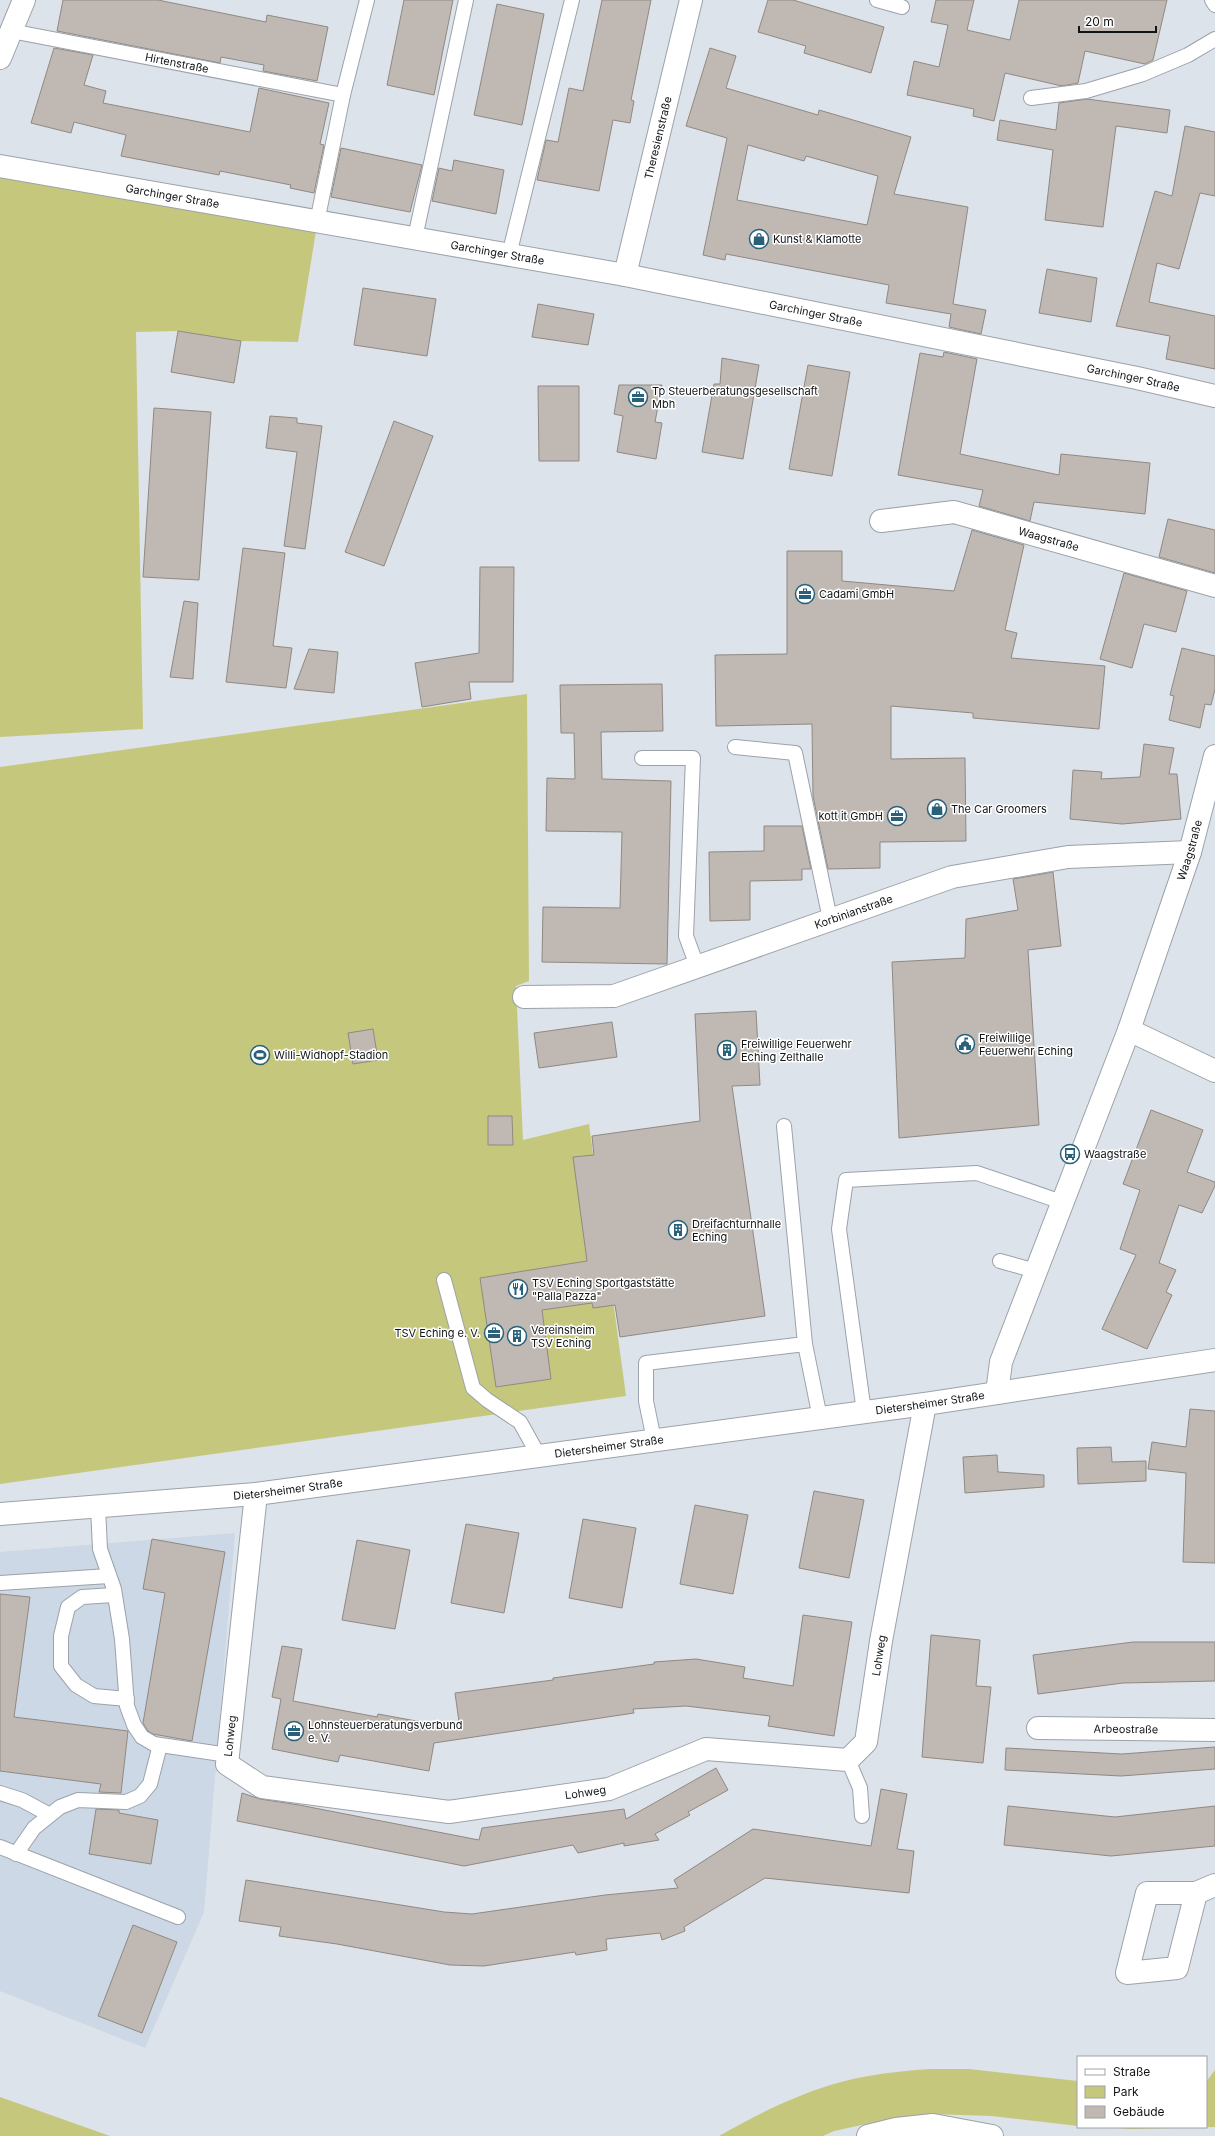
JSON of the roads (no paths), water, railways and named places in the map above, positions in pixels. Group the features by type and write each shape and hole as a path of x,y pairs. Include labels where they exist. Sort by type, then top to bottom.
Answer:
{"main road":[{"path":"0,58 24,0"},
{"name":"Theresienstraße","path":"626,275 691,0"},
{"name":"Garchinger Straße","path":"0,166 626,275 1137,378 1215,396"},
{"name":"Waagstraße","path":"881,521 954,512 1215,586"},
{"name":"Waagstraße","path":"997,1393 1001,1362 1129,1030 1190,852 1215,756"},
{"name":"Korbinianstraße","path":"524,997 614,996 952,877 1068,857 1190,852"},
{"path":"1129,1030 1215,1072"},
{"name":"Dietersheimer Straße","path":"0,1514 256,1494 925,1404 1215,1360"},
{"name":"Lohweg","path":"256,1494 227,1764 262,1787 449,1812 609,1789 706,1749 848,1760 866,1742 881,1640 925,1404"},
{"name":"Arbeostraße","path":"1038,1728 1215,1730"},
{"path":"868,2136 896,2129 933,2125 987,2136"}],"lane":[{"path":"317,222 343,95 366,0"},
{"path":"415,238 466,0"},
{"path":"509,255 572,0"},
{"path":"877,0 902,7"},
{"path":"1212,0 1215,5"},
{"name":"Hirtenstraße","path":"11,30 343,95"},
{"path":"1031,98 1086,91 1143,74 1188,55 1215,39"},
{"path":"735,746 795,753 830,919"},
{"path":"642,758 693,758 686,936 697,966"},
{"path":"784,1126 805,1344 820,1418"},
{"path":"864,1412 839,1229 846,1180 977,1173 1062,1202"},
{"path":"1000,1261 1036,1271"},
{"path":"444,1280 473,1388 487,1400 520,1422 539,1456"},
{"path":"654,1440 646,1401 646,1363 805,1344"},
{"path":"98,1507 100,1549 114,1594 122,1639 127,1706 134,1725 142,1737 160,1745 228,1755"},
{"path":"0,1583 109,1576"},
{"path":"114,1594 82,1597 68,1607 61,1636 61,1666 76,1685 94,1696 127,1699"},
{"path":"16,1854 34,1828 60,1807 78,1800 126,1802 140,1796 150,1784 160,1745"},
{"path":"848,1760 860,1788 862,1816"},
{"path":"0,1793 22,1800 50,1815"},
{"path":"0,1847 178,1917"}],"place":[{"name":"Kunst & Klamotte","path":"759,239"},
{"name":"Tp Steuerberatungsgesellschaft Mbh","path":"638,397"},
{"name":"Cadami GmbH","path":"805,594"},
{"name":"The Car Groomers","path":"937,809"},
{"name":"kott it GmbH","path":"897,816"},
{"name":"Freiwillige Feuerwehr Eching","path":"965,1044"},
{"name":"Freiwillige Feuerwehr Eching Zelthalle","path":"727,1050"},
{"name":"Willi-Widhopf-Stadion","path":"260,1055"},
{"name":"Waagstraße","path":"1070,1154"},
{"name":"Dreifachturnhalle Eching","path":"678,1230"},
{"name":"TSV Eching Sportgaststätte \"Palla Pazza\"","path":"518,1289"},
{"name":"TSV Eching e. V.","path":"494,1333"},
{"name":"Vereinsheim TSV Eching","path":"517,1336"},
{"name":"Lohnsteuerberatungsverbund e. V.","path":"294,1731"}]}
